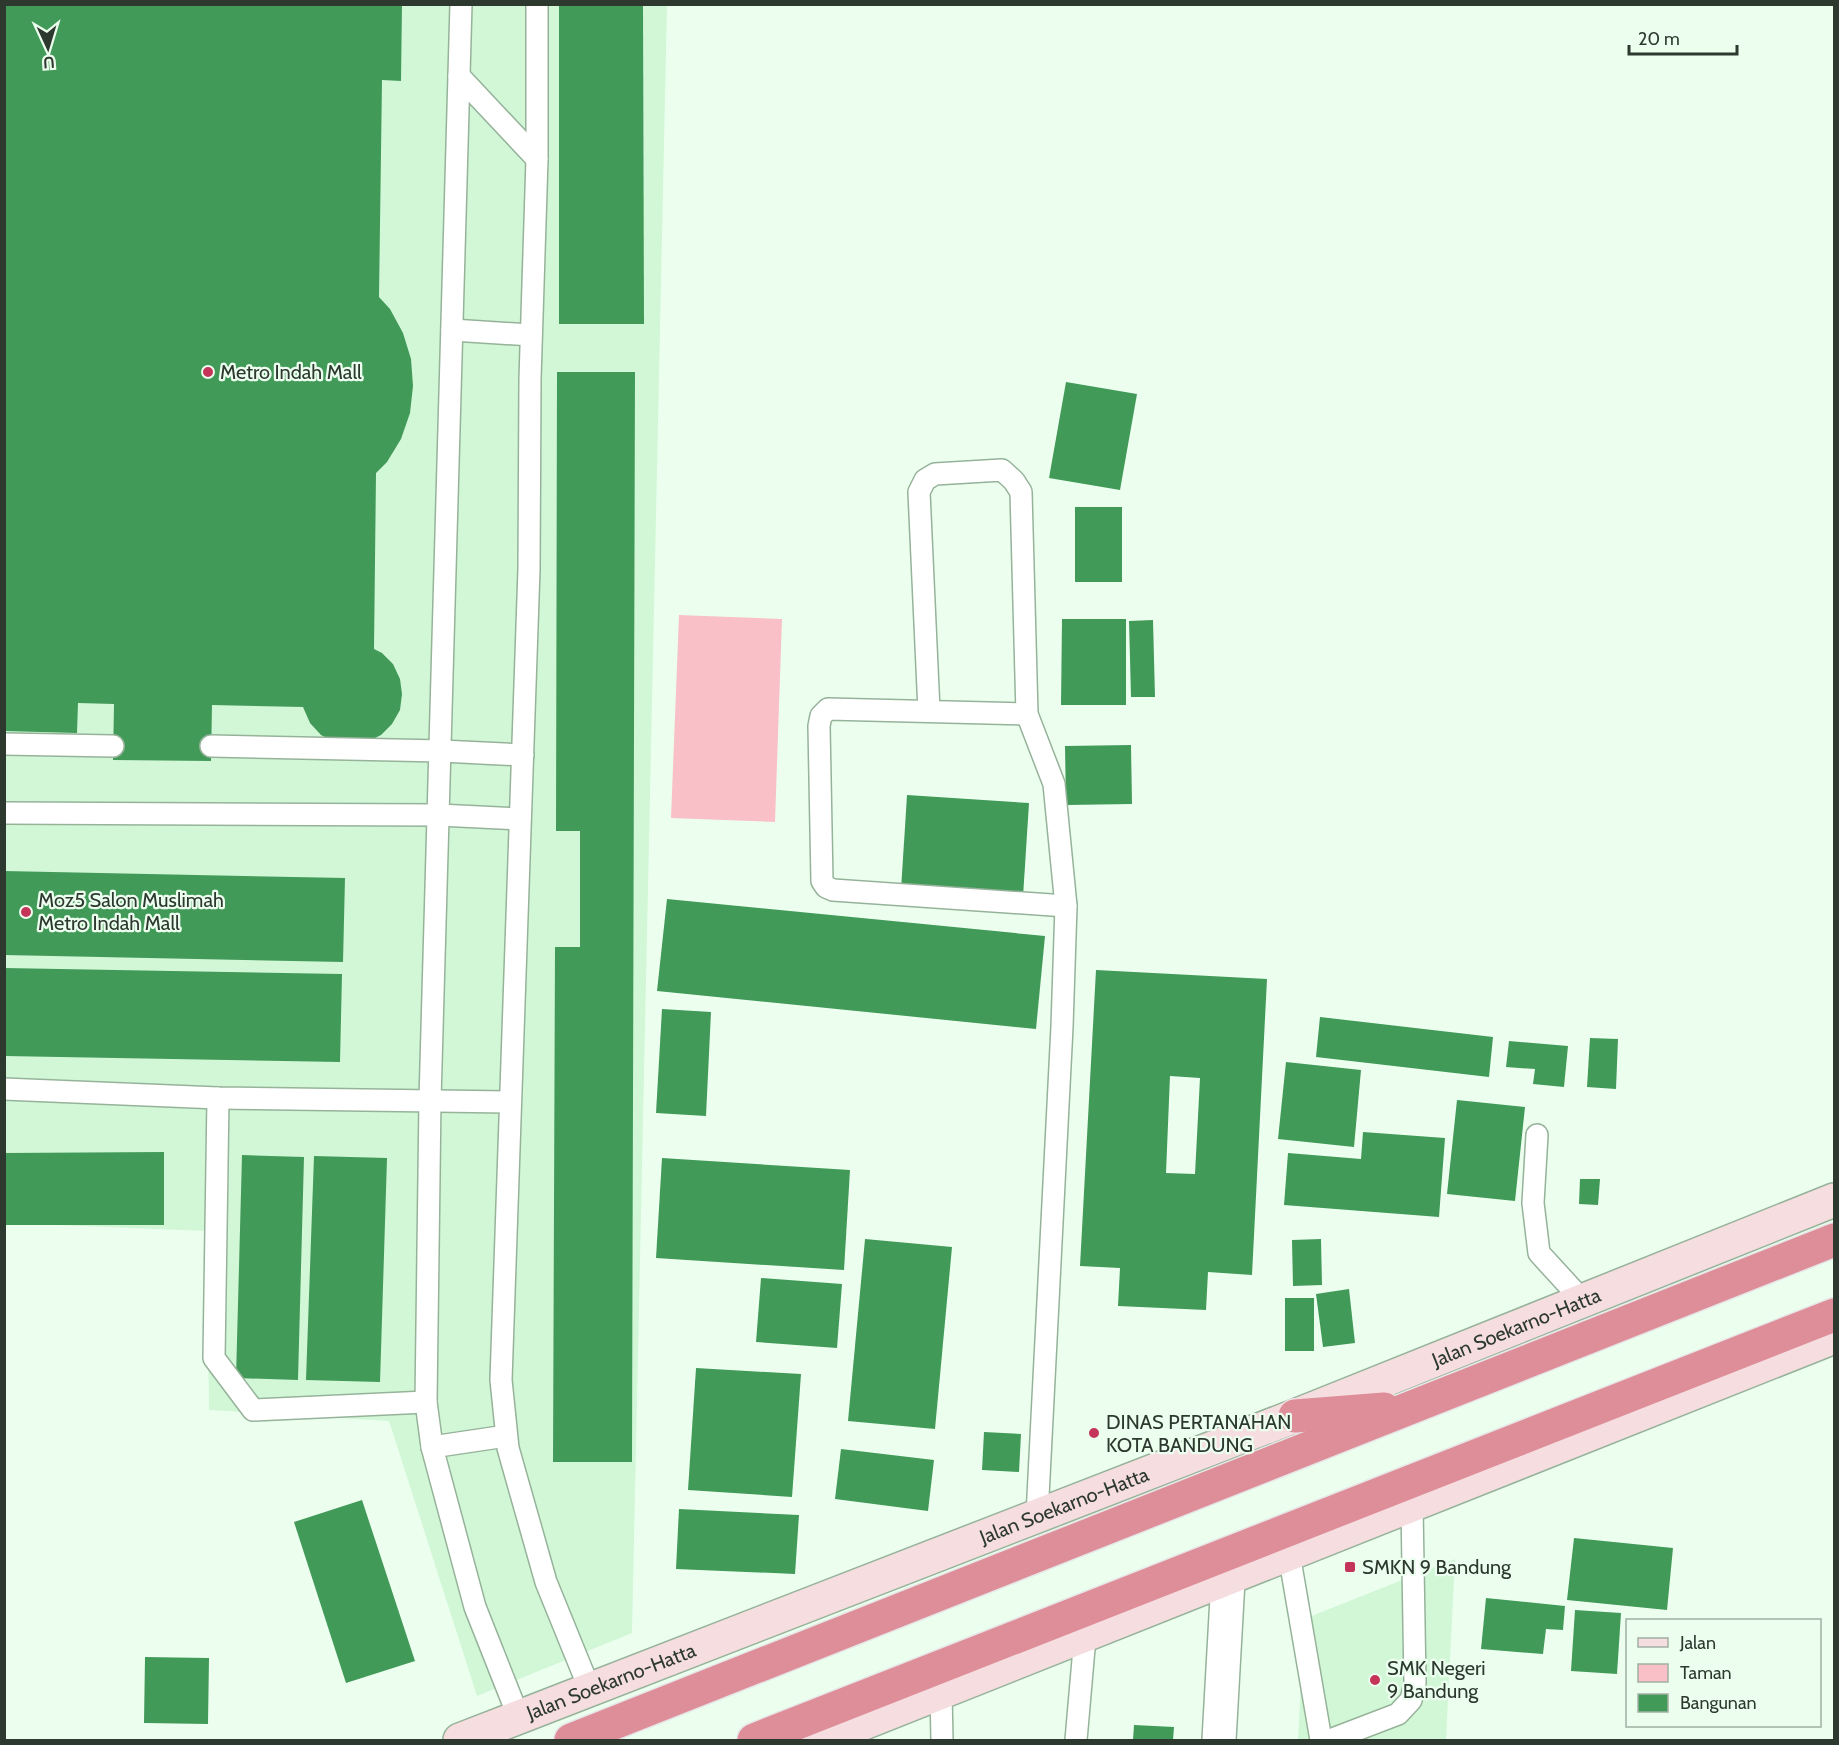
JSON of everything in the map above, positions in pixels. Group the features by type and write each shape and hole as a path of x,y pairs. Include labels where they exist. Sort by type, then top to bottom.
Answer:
{"highway":[{"name":"Jalan Soekarno-Hatta","path":"571,1740 1834,1240"},
{"path":"754,1740 1834,1315"},
{"path":"1757,1368 1794,1331"},
{"path":"1296,1416 1416,1407"}],"main road":[{"name":"Jalan Soekarno-Hatta","path":"460,1740 1296,1416 1834,1200"},
{"path":"821,1740 1412,1507 1834,1337"}],"street":[{"path":"1219,1740 1228,1580"}],"lane":[{"path":"461,4 430,1100 426,1402 432,1447 475,1607 519,1718"},
{"path":"537,4 537,159 531,334 529,569 501,1380 508,1448 546,1582 591,1690"},
{"path":"459,76 537,159"},
{"path":"452,330 531,334"},
{"path":"929,711 919,492 925,480 935,474 1002,470 1014,481 1021,492 1027,714 1054,784 1066,906 1037,1516"},
{"path":"1027,714 828,709 821,716 819,726 822,881 826,887 833,890 1066,906"},
{"path":"4,744 113,746"},
{"path":"211,746 523,755"},
{"path":"4,813 439,815 520,819"},
{"path":"4,1089 218,1098 509,1102"},
{"path":"218,1098 214,1358 253,1410 426,1402"},
{"path":"1537,1135 1533,1203 1539,1254 1582,1300"},
{"path":"432,1447 506,1436"},
{"path":"1330,1740 1398,1714 1411,1700 1415,1683 1412,1507"},
{"path":"1289,1554 1322,1740"},
{"path":"1076,1740 1085,1636"},
{"path":"941,1694 942,1740"}],"shaded area":[{"path":"5,5 667,5 632,1633 477,1696 389,1421 209,1410 207,1231 5,1223"},
{"name":"SMK Negeri 9 Bandung","path":"1455,1559 1446,1740 1298,1740 1304,1619"}],"green space":[{"path":"679,615 782,619 775,822 671,818"}],"building":[{"name":"Metro Indah Mall","path":"4,4 402,4 401,81 382,80 379,297 390,309 403,333 411,359 413,386 410,413 401,439 387,462 376,473 374,649 382,653 393,664 400,679 402,694 400,710 392,724 381,735 367,742 335,742 321,735 310,723 303,707 212,705 211,761 113,760 114,704 78,703 77,733 4,731"},
{"path":"559,4 643,4 644,324 559,324"},
{"path":"557,372 635,372 632,1462 553,1462 555,947 580,947 580,831 556,831"},
{"path":"1066,382 1137,394 1120,490 1049,478"},
{"path":"1075,507 1122,507 1122,582 1075,582"},
{"path":"1062,619 1126,619 1126,705 1061,705"},
{"path":"1153,620 1155,697 1131,697 1129,621"},
{"path":"1131,745 1132,804 1066,805 1065,746"},
{"path":"907,795 1029,803 1023,897 901,890"},
{"path":"4,871 345,878 343,962 4,955"},
{"path":"667,899 1045,936 1036,1029 657,991"},
{"path":"4,968 342,974 340,1062 4,1056"},
{"path":"1096,970 1267,979 1252,1275 1208,1272 1206,1310 1118,1306 1120,1268 1080,1266","holes":["1170,1076 1200,1078 1195,1174 1166,1173"]},
{"path":"662,1009 711,1012 706,1116 656,1113"},
{"path":"1320,1017 1493,1037 1489,1077 1316,1057"},
{"path":"1590,1038 1618,1039 1616,1089 1587,1087"},
{"path":"1509,1041 1568,1046 1564,1087 1533,1084 1535,1069 1506,1067"},
{"path":"1286,1062 1361,1070 1354,1147 1278,1139"},
{"path":"1457,1100 1525,1107 1515,1201 1447,1194"},
{"path":"1363,1132 1445,1138 1439,1217 1284,1205 1288,1153 1361,1159"},
{"path":"164,1152 164,1225 4,1225 4,1153"},
{"path":"242,1155 304,1157 298,1380 236,1378"},
{"path":"314,1156 387,1158 380,1382 306,1380"},
{"path":"662,1158 850,1170 844,1270 656,1258"},
{"path":"1580,1179 1600,1179 1598,1205 1579,1204"},
{"path":"865,1239 952,1247 935,1429 848,1421"},
{"path":"1321,1239 1322,1285 1293,1286 1292,1240"},
{"path":"761,1278 842,1284 837,1348 756,1342"},
{"path":"1349,1289 1355,1343 1323,1347 1316,1294"},
{"path":"1285,1298 1314,1298 1314,1351 1285,1351"},
{"path":"696,1368 801,1374 792,1497 688,1490"},
{"path":"984,1432 1021,1434 1019,1472 982,1470"},
{"path":"841,1449 934,1460 928,1511 835,1499"},
{"path":"362,1500 415,1661 346,1683 294,1522"},
{"path":"679,1509 799,1515 795,1574 676,1569"},
{"path":"1574,1538 1673,1548 1667,1610 1567,1600"},
{"path":"1486,1598 1565,1606 1563,1630 1546,1629 1543,1654 1481,1649"},
{"path":"1575,1610 1621,1613 1617,1674 1571,1671"},
{"path":"145,1657 209,1658 208,1724 144,1723"},
{"path":"1134,1725 1174,1727 1173,1740 1133,1740"}],"place":[{"name":"Metro Indah Mall","path":"208,372"},
{"name":"Moz5 Salon Muslimah Metro Indah Mall","path":"26,912"},
{"name":"DINAS PERTANAHAN KOTA BANDUNG","path":"1094,1433"},
{"name":"SMKN 9 Bandung","path":"1350,1567"},
{"name":"SMK Negeri 9 Bandung","path":"1375,1680"}]}
